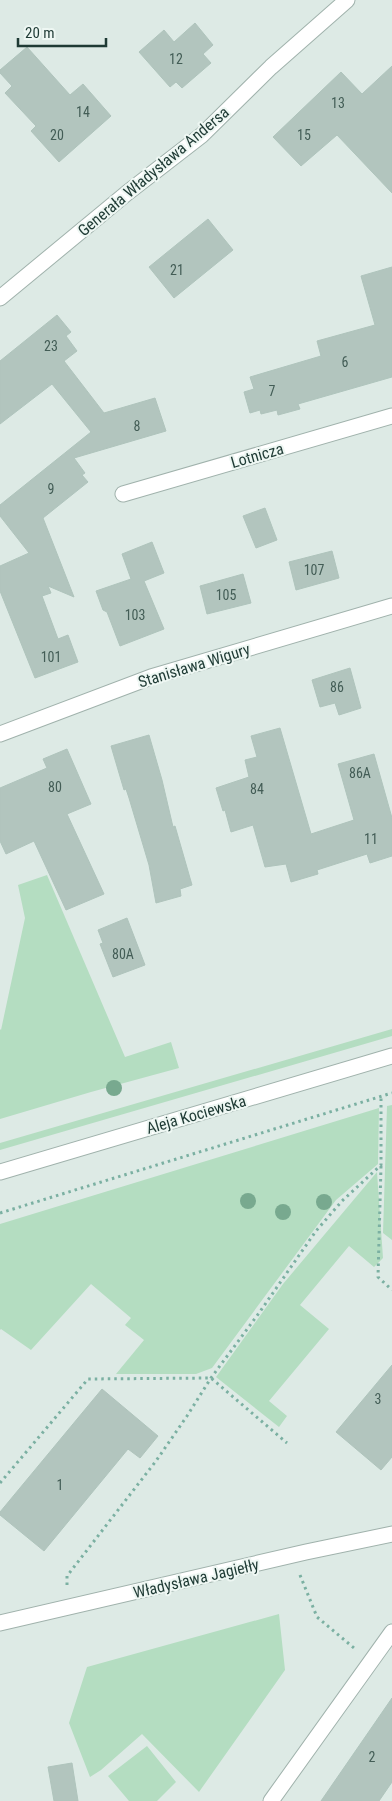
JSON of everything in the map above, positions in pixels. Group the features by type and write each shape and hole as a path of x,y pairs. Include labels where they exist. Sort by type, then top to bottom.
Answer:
{"street":[{"name":"Generała Władysława Andersa","path":"0,298 202,134 271,68 347,0"},
{"name":"Lotnicza","path":"123,494 392,416"},
{"name":"Stanisława Wigury","path":"0,734 150,677 392,606"},
{"name":"Aleja Kociewska","path":"0,1172 392,1056"},
{"name":"Władysława Jagiełły","path":"0,1623 392,1534"},
{"path":"271,1801 392,1632"}],"path":[{"path":"0,1213 392,1093"},
{"path":"381,1096 378,1277 392,1290"},
{"path":"68,1591 67,1576 156,1461 211,1378 316,1231 342,1201 381,1165"},
{"path":"0,1483 88,1379 211,1378 287,1443"},
{"path":"300,1575 316,1617 372,1661"}],"green space":[{"path":"47,875 125,1057 171,1042 179,1068 0,1119 0,1029 25,918 18,885"},
{"path":"392,1029 392,1036 0,1150 0,1143"},
{"path":"392,1105 392,1240 383,1233 387,1106"},
{"path":"379,1108 378,1164 336,1200 212,1368 196,1374 116,1374 144,1340 125,1325 131,1318 91,1284 31,1350 0,1330 0,1224"},
{"path":"377,1172 383,1258 374,1267 349,1246 300,1305 329,1329 269,1401 287,1416 279,1427 216,1377 283,1284"},
{"path":"279,1614 285,1670 199,1792 142,1734 101,1770 90,1777 69,1723 87,1667"},
{"path":"147,1746 176,1782 157,1801 129,1801 108,1776"}],"building":[{"path":"195,23 213,45 203,54 211,63 182,88 176,82 170,87 139,52 164,30 174,42"},
{"path":"27,47 70,95 83,84 111,116 59,162 31,131 36,126 5,93 12,86 0,73 0,70"},
{"path":"392,66 392,193 337,135 301,166 273,137 341,72 362,94"},
{"path":"208,219 233,250 174,298 149,267"},
{"path":"392,267 392,377 298,404 300,409 278,415 277,410 261,414 260,410 250,413 244,392 254,389 250,377 321,356 317,341 375,325 361,276"},
{"path":"57,315 71,332 66,336 77,351 64,361 104,413 155,398 166,431 74,458 85,473 82,475 88,482 43,518 74,597 48,586 51,593 42,596 58,639 68,635 78,662 35,678 0,591 0,566 29,553 0,516 0,505 91,432 52,384 0,424 0,361"},
{"path":"265,508 277,540 256,548 243,516"},
{"path":"152,542 164,573 144,581 164,629 120,646 107,612 103,610 96,591 131,579 122,554"},
{"path":"332,551 339,578 296,590 289,562"},
{"path":"243,574 251,603 207,614 200,586"},
{"path":"350,668 361,708 339,715 335,703 320,707 312,680"},
{"path":"280,728 311,834 354,820 338,764 374,754 392,818 392,856 370,863 367,854 317,870 318,874 291,882 286,864 265,867 253,825 231,832 216,788 249,777 245,760 257,757 251,736"},
{"path":"149,735 173,827 175,826 192,885 180,889 181,896 156,903 149,865 111,746"},
{"path":"67,749 91,804 67,814 104,894 66,910 34,841 6,854 0,841 0,788 47,768 43,759"},
{"path":"127,918 145,965 113,977 100,944 103,943 98,930"},
{"path":"392,1365 392,1457 381,1470 336,1432"},
{"path":"102,1389 158,1436 140,1458 128,1449 44,1551 0,1515 0,1512"},
{"path":"392,1698 392,1782 379,1801 321,1801"},
{"path":"72,1763 78,1801 54,1801 48,1767"}]}
